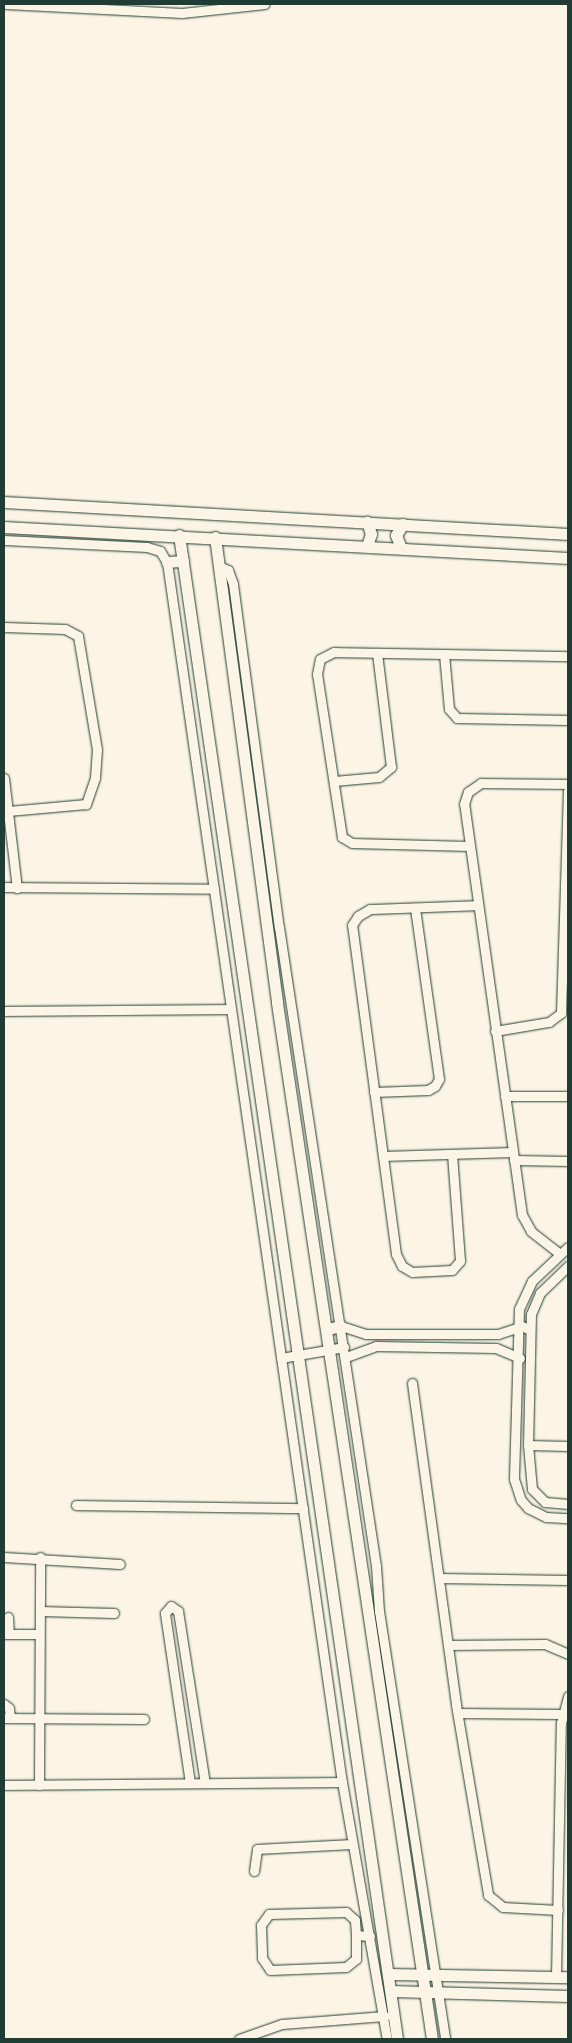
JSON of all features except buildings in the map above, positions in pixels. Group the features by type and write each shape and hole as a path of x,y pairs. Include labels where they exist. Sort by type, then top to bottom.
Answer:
{"street":[{"path":"6,4 172,14 265,4"},
{"path":"4,502 568,534"},
{"path":"367,522 371,534 367,546"},
{"path":"401,548 396,535 403,524"},
{"path":"4,527 179,535 568,558"},
{"path":"179,535 397,2039"},
{"path":"215,537 277,1003 331,1349 432,2039"},
{"path":"4,540 148,547 160,551 167,562 342,1782 387,2039"},
{"path":"167,562 183,561"},
{"path":"218,566 228,570 233,584 279,927 346,1357 376,1566 379,1611 445,2039"},
{"path":"4,627 65,629 78,636 97,749 95,778 86,804 8,811"},
{"path":"469,846 347,841 340,832 317,666 326,654 334,652 568,656"},
{"path":"334,781 379,777 391,768 377,653"},
{"path":"444,654 449,709 458,718 568,720"},
{"path":"4,778 18,888"},
{"path":"560,1254 531,1232 524,1221 513,1156 464,804 468,792 477,784 568,784"},
{"path":"495,1030 558,1018 566,961 568,791"},
{"path":"4,887 214,889"},
{"path":"452,1154 460,1260 452,1270 412,1272 402,1266 396,1254 352,925 366,911 477,905"},
{"path":"374,1092 432,1089 439,1079 414,908"},
{"path":"4,1011 230,1009"},
{"path":"505,1096 568,1096"},
{"path":"384,1156 452,1154 513,1156 568,1161"},
{"path":"568,1247 527,1288 517,1326 516,1356 516,1490 520,1500 538,1514 568,1518"},
{"path":"568,1266 537,1298 530,1330 528,1445 532,1489 545,1502 568,1504"},
{"path":"327,1329 341,1326 366,1334 493,1334 517,1326 530,1330"},
{"path":"346,1357 376,1346 496,1348 516,1356 529,1356"},
{"path":"281,1358 344,1347"},
{"path":"412,1383 448,1646 488,1895 503,1907 558,1910"},
{"path":"528,1445 568,1446"},
{"path":"76,1505 302,1508"},
{"path":"4,1557 40,1557 120,1564"},
{"path":"39,1784 40,1557"},
{"path":"439,1578 568,1580"},
{"path":"190,1783 165,1613 171,1606 178,1611 205,1783"},
{"path":"40,1611 114,1613"},
{"path":"9,1617 6,1634 40,1634"},
{"path":"448,1646 545,1644 568,1654"},
{"path":"556,1976 564,1774 562,1714 568,1696"},
{"path":"4,1704 9,1708 7,1718 144,1719"},
{"path":"179,1711 194,1708"},
{"path":"458,1713 562,1714"},
{"path":"4,1785 342,1782"},
{"path":"254,1871 258,1849 352,1844"},
{"path":"346,1912 355,1920 356,1936 356,1959 346,1967 270,1970 262,1958 261,1925 269,1914 346,1912"},
{"path":"356,1936 370,1936"},
{"path":"388,1974 568,1977"},
{"path":"458,1993 459,1975"},
{"path":"390,1991 568,1996"},
{"path":"239,2039 282,2024 384,2016"}]}
